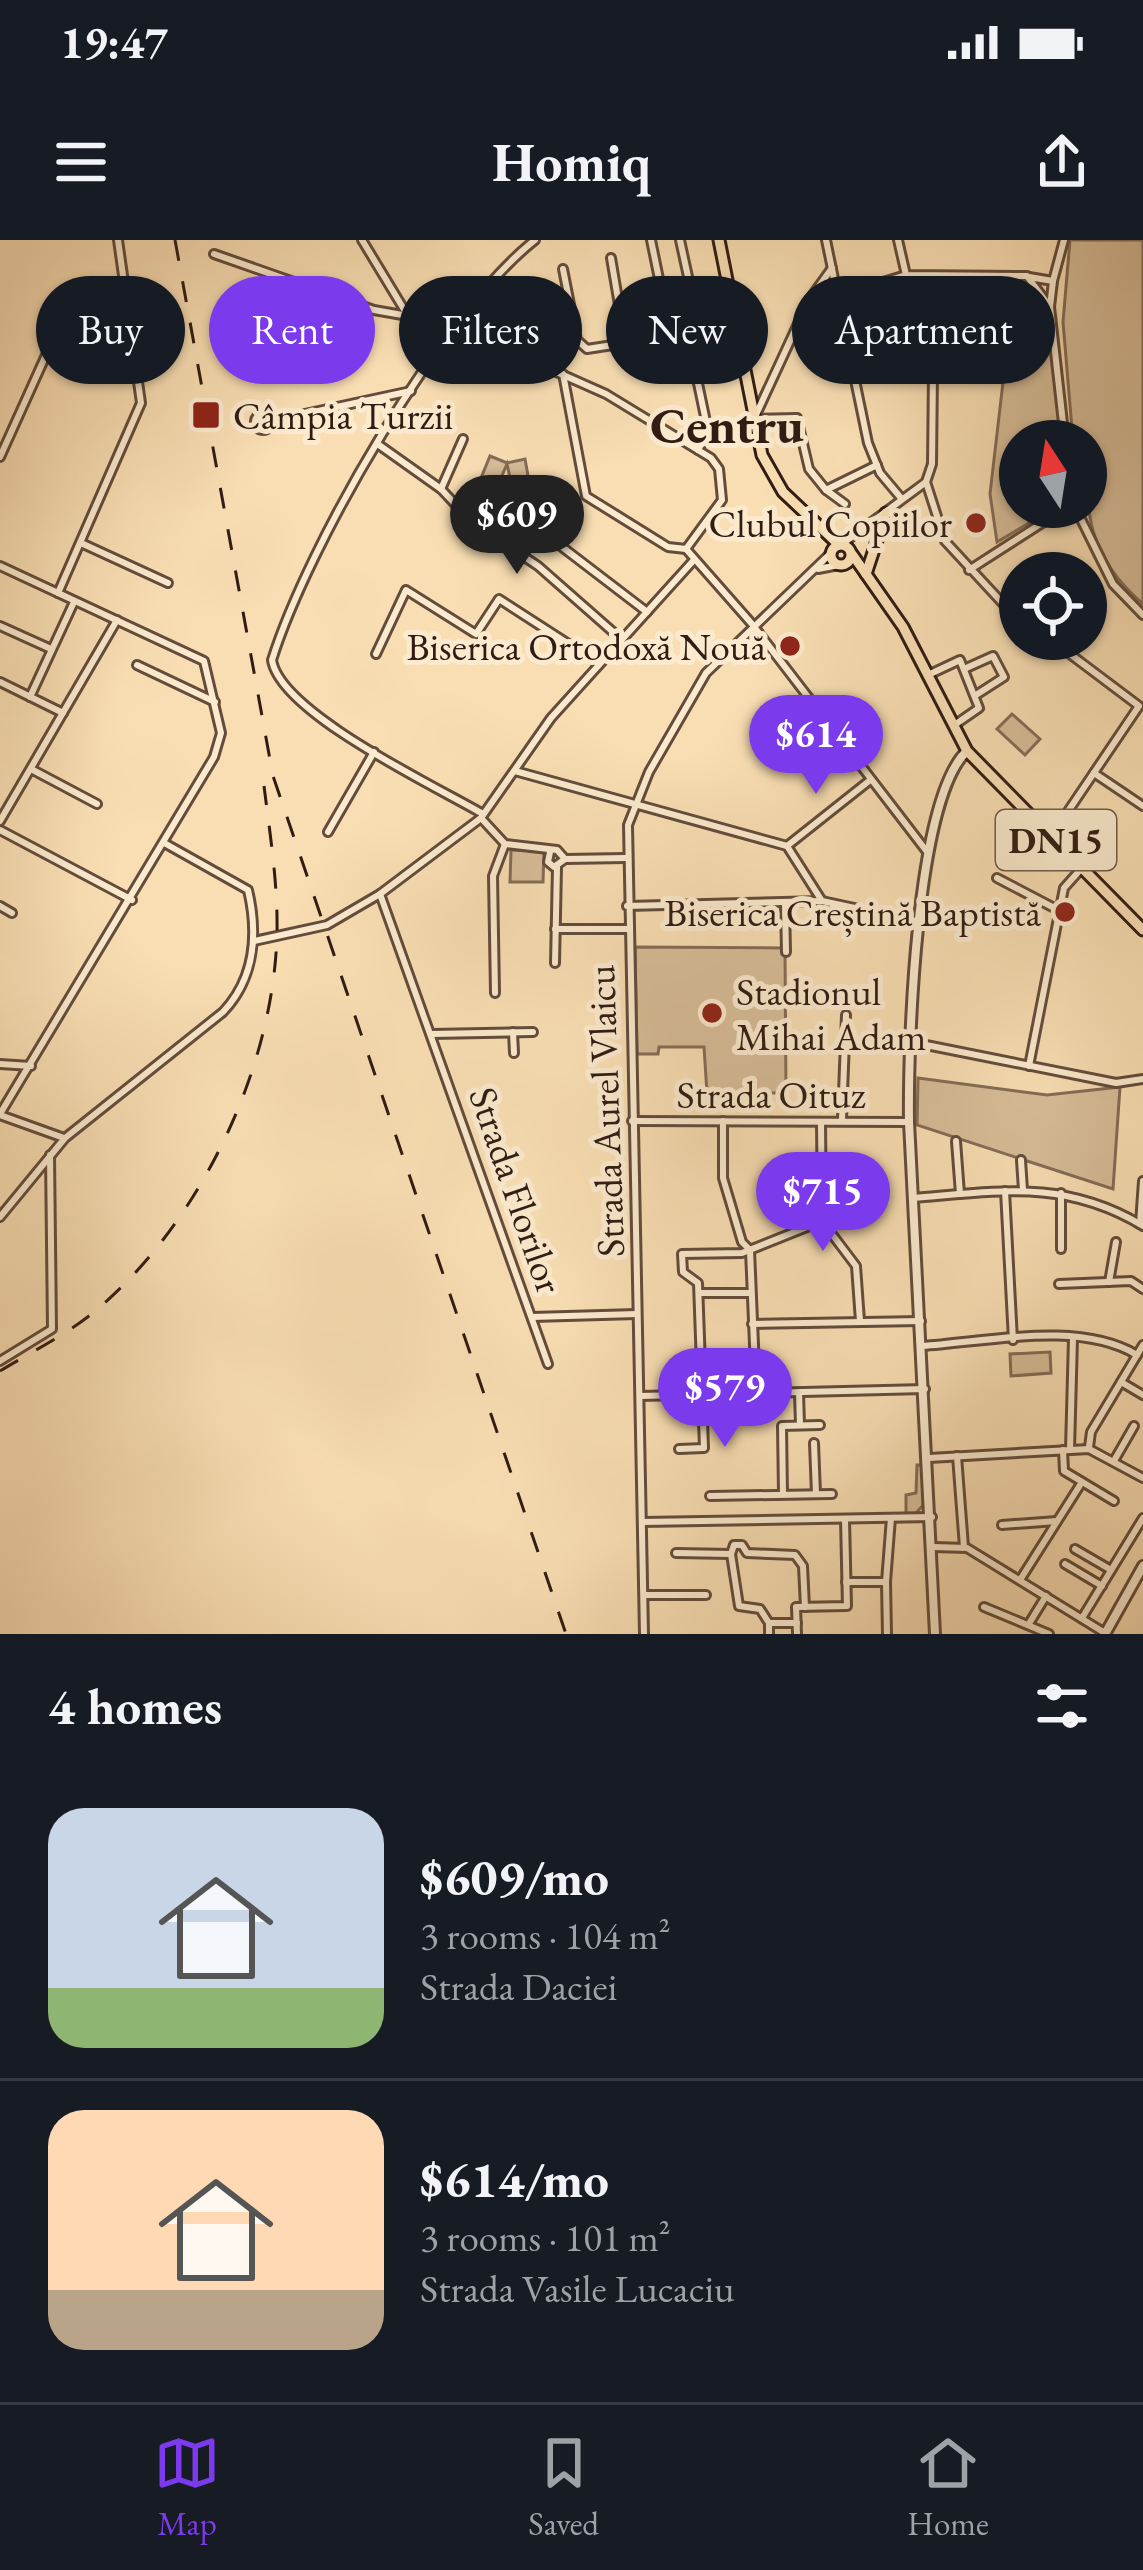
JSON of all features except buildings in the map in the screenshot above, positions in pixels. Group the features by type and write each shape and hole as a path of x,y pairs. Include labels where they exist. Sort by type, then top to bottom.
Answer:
{"main road":[{"name":"DN15","path":"719,240 726,276"},
{"name":"DN15","path":"747,384 767,467 802,512 875,586 967,751 1143,928"},
{"path":"866,574 886,513"},
{"name":"DN15","path":"841,550 839,565 875,586"}],"street":[{"path":"58,593 140,403 118,240"},
{"path":"362,240 399,301"},
{"path":"502,276 536,240"},
{"path":"651,240 658,276"},
{"path":"680,240 688,276"},
{"path":"826,240 859,409 877,465 901,498"},
{"path":"898,240 906,275"},
{"path":"1054,276 1064,240"},
{"path":"214,254 399,314"},
{"path":"611,258 614,276"},
{"path":"832,268 809,300 754,419 797,418 809,469 845,504"},
{"path":"563,269 577,340 595,351 606,349"},
{"path":"903,276 913,276"},
{"path":"1055,345 1063,420"},
{"path":"0,458 36,378"},
{"path":"418,384 328,533 277,644 273,668 310,709 482,816 505,844 560,851 565,859"},
{"path":"565,384 586,496 668,547 686,549"},
{"path":"581,384 717,464 722,500 686,549"},
{"path":"698,384 708,431 698,450"},
{"path":"931,384 932,464 926,482 945,541 999,601"},
{"path":"272,421 414,390"},
{"path":"441,489 463,439"},
{"path":"379,445 441,489 472,522 538,566 621,639"},
{"path":"826,490 877,465"},
{"path":"886,513 926,482"},
{"name":"Strada Aurel Vlaicu","path":"644,1634 626,858 633,807 686,704 752,624 886,513"},
{"path":"532,524 646,612"},
{"path":"969,570 1037,528"},
{"path":"1082,528 1113,584 1143,615"},
{"path":"81,542 168,583"},
{"path":"686,549 752,624 928,854"},
{"path":"254,940 327,925 380,894 482,816 550,718 693,561"},
{"path":"815,571 839,565"},
{"path":"0,566 206,664 215,702 218,746 132,900 0,1115 65,1138"},
{"path":"376,654 406,590 476,634 500,599 598,664"},
{"path":"30,697 75,601"},
{"path":"117,620 0,825 132,900"},
{"path":"0,626 52,649"},
{"path":"964,669 993,656 1004,677 976,695"},
{"path":"928,675 961,660 979,708 953,726"},
{"path":"1052,836 1142,707 1078,660"},
{"path":"137,665 215,702"},
{"path":"0,682 63,713"},
{"path":"789,760 831,730"},
{"path":"328,832 375,751"},
{"path":"935,1634 909,1122 910,1042 928,854 955,766 967,751"},
{"path":"31,769 97,805"},
{"path":"515,771 788,846 822,901"},
{"path":"1094,773 1143,806"},
{"path":"788,846 870,780"},
{"path":"0,1217 65,1138 223,1012 248,971 254,940 248,890 165,844"},
{"path":"495,993 493,876 505,844"},
{"path":"550,852 548,862 556,867"},
{"path":"555,964 556,867 565,859 626,858"},
{"path":"1029,1066 1064,889 1084,867"},
{"path":"997,878 1060,911"},
{"name":"Strada Florilor","path":"380,894 548,1364"},
{"path":"627,907 822,901 920,922"},
{"path":"785,905 786,952"},
{"path":"0,906 13,913"},
{"path":"555,929 628,929"},
{"path":"842,1121 846,1015"},
{"path":"513,1032 514,1053"},
{"name":"Strada Florilor","path":"432,1034 533,1032"},
{"path":"910,1042 1116,1083 1143,1079"},
{"path":"0,1064 31,1066"},
{"name":"Strada Oituz","path":"632,1121 909,1122"},
{"path":"723,1121 723,1178 742,1242 750,1250 755,1392"},
{"path":"821,1121 822,1221 856,1266 860,1321"},
{"path":"956,1141 960,1194"},
{"path":"0,1360 52,1329 50,1155"},
{"path":"1021,1160 1023,1190"},
{"path":"914,1198 1060,1192 1142,1225 1143,1181"},
{"path":"1005,1191 1013,1340"},
{"path":"1060,1192 1061,1249"},
{"path":"679,1449 704,1448 698,1282 682,1272 682,1255 750,1250 822,1221"},
{"path":"1109,1282 1116,1242"},
{"path":"1059,1284 1131,1282 1143,1289"},
{"path":"699,1293 750,1293"},
{"path":"532,1317 638,1314"},
{"path":"752,1324 921,1321"},
{"path":"1073,1338 1064,1471 1114,1501"},
{"path":"922,1346 1073,1338 1103,1340 1137,1355"},
{"path":"1089,1449 1091,1432 1143,1345"},
{"path":"1121,1382 1143,1395"},
{"path":"640,1396 925,1389"},
{"path":"799,1391 800,1425"},
{"path":"783,1494 782,1426 820,1425"},
{"path":"1114,1460 1134,1426"},
{"path":"814,1443 816,1494"},
{"path":"929,1458 1089,1449 1143,1478"},
{"path":"957,1456 964,1547"},
{"path":"1020,1580 1082,1481"},
{"path":"710,1496 832,1494"},
{"path":"642,1522 932,1517"},
{"path":"887,1634 891,1518"},
{"path":"1082,1618 1143,1518"},
{"path":"797,1634 796,1607 847,1606 845,1519"},
{"path":"1003,1525 1057,1521"},
{"path":"769,1634 769,1623 760,1610 739,1606 731,1548 742,1545 747,1553 801,1558 805,1607"},
{"path":"933,1546 964,1547 1105,1634 1143,1566"},
{"path":"1075,1549 1111,1570"},
{"path":"676,1552 731,1554"},
{"path":"1065,1564 1102,1586"},
{"path":"846,1582 886,1582"},
{"path":"644,1594 706,1594"},
{"path":"1030,1622 1046,1596"},
{"path":"984,1607 1016,1624 1030,1622 1049,1634"},
{"path":"769,1623 796,1623"}],"shaded area":[{"path":"1070,240 1143,240 1143,604 1110,567 1093,530 1107,528 1107,420 1071,420 1063,322"},
{"path":"1055,366 1061,420 999,420 999,528 1021,528 997,542 990,494 1003,384 1055,384"},
{"path":"490,456 507,463 525,459 532,498 515,501 507,464 498,485 479,483"},
{"path":"1012,714 1040,739 1025,755 997,729"},
{"path":"511,850 544,850 543,882 510,882"},
{"name":"Stadionul Mihai Adam","path":"635,947 785,948 786,1093 707,1093 704,1047 659,1047 658,1054 637,1054"},
{"path":"918,1078 1047,1095 1120,1087 1113,1189 917,1125"},
{"path":"1050,1352 1051,1373 1011,1376 1010,1354"},
{"path":"917,1465 924,1465 927,1501 915,1514 906,1515 906,1495 916,1493"}],"railway":[{"path":"175,240 273,776 566,1634"},
{"path":"0,1371 83,1320 132,1276 197,1190 224,1141 262,1037 273,985 276,896 264,786"}],"place":[{"name":"Câmpia Turzii","path":"206,415"},
{"name":"Clubul Copiilor","path":"976,523"},
{"name":"Biserica Ortodoxă Nouă","path":"790,646"},
{"name":"Biserica Creștină Baptistă","path":"1065,912"},
{"name":"Stadionul Mihai Adam","path":"712,1013"}],"district":[{"name":"Centru","path":"727,425"}]}
